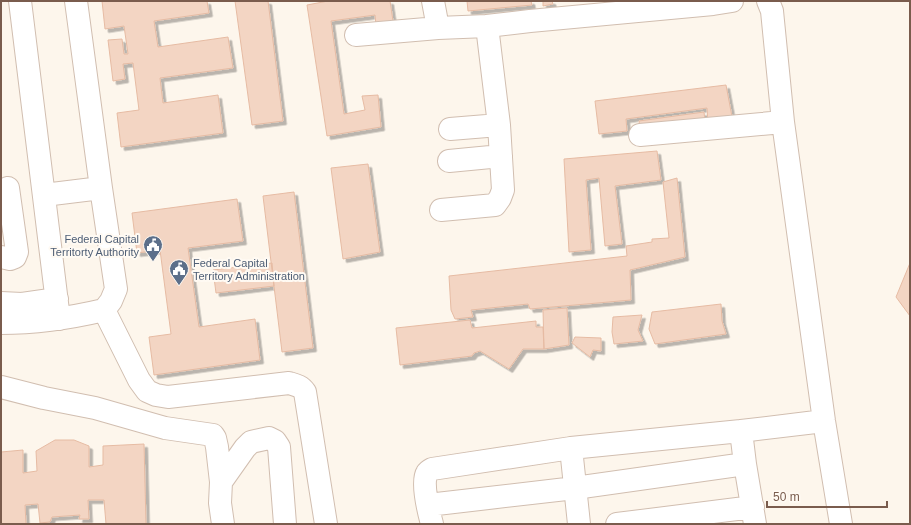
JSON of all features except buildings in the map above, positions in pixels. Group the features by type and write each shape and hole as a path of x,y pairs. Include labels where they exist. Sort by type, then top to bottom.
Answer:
{"lane":[{"path":"20,1 58,309"},
{"path":"76,1 116,289 111,302 104,310"},
{"path":"432,1 438,28"},
{"path":"356,35 438,28 487,26 732,1"},
{"path":"768,1 772,11 783,122 824,421 841,524"},
{"path":"441,210 495,205 503,190 499,125 487,26"},
{"path":"640,135 783,122"},
{"path":"450,129 499,125"},
{"path":"449,161 501,156"},
{"path":"1,258 10,259 15,257 17,252 7,220 4,188 101,188"},
{"path":"1,303 22,304 58,309 104,310"},
{"path":"1,323 20,322 58,309"},
{"path":"104,310 139,380 147,391 156,395 168,397 289,383 302,388 305,392 326,524"},
{"path":"1,387 44,398 95,408 165,428 212,435 215,438 217,447 221,482 220,503 223,524"},
{"path":"745,464 575,488 430,515 424,482 426,474 432,469 571,448 824,421"},
{"path":"617,524 754,515 741,431"},
{"path":"221,482 244,448 251,442 269,438 275,441 279,447 285,524"},
{"path":"571,448 579,524"}],"place":[{"name":"Federal Capital Territorty Authority","path":"153,262"},
{"name":"Federal Capital Territory Administration","path":"179,286"}]}
